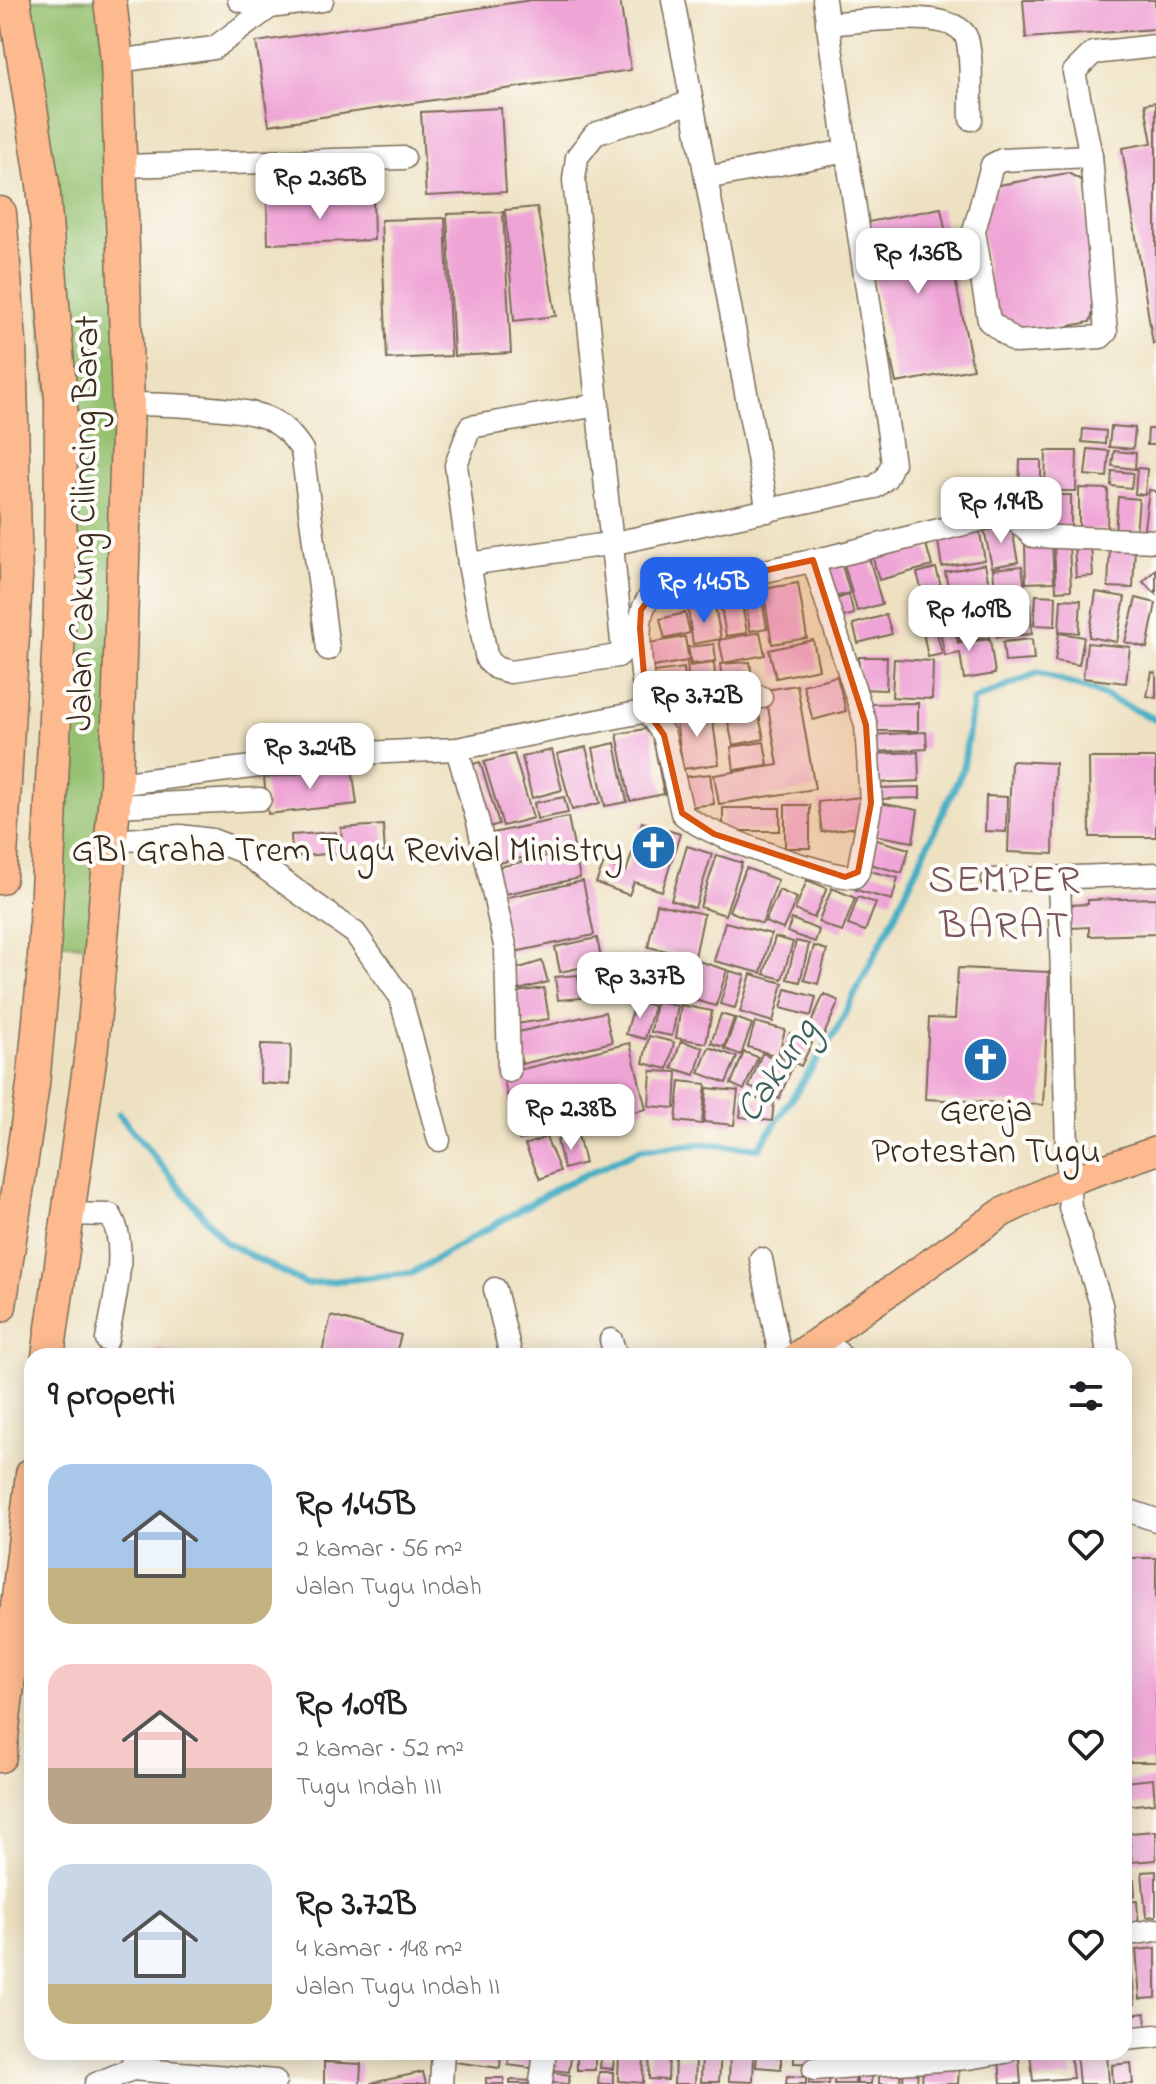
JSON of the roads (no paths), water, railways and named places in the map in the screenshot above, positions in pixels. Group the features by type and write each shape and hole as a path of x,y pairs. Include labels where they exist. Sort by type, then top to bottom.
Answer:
{"highway":[{"path":"0,1306 33,1085 43,977 60,609 61,400 43,184 14,0"},
{"name":"Jalan Cakung Cilincing Barat","path":"49,1348 92,1046 116,795 128,404 113,0"},
{"path":"0,213 10,341 16,577 0,878"},
{"path":"0,1756 24,1550"}],"main road":[{"path":"833,1346 1003,1212 1068,1181 1156,1151"}],"street":[{"path":"239,0 270,7 322,0"},
{"path":"673,0 768,511"},
{"path":"469,564 615,543 875,487 886,478 893,463 824,0"},
{"path":"117,61 214,48 270,7"},
{"path":"827,24 935,18 957,25 967,38 971,119"},
{"path":"1091,156 1002,160 992,165 974,231 989,321 1016,342 1101,337 1106,332 1091,156 1074,72 1093,53 1156,46"},
{"path":"598,405 470,427 456,465 469,564 487,660 510,672 618,656 623,651 615,543 574,180 577,157 595,134 692,102"},
{"path":"706,178 846,151"},
{"path":"121,166 404,158"},
{"path":"128,404 162,404 264,416 289,431 302,450 328,649"},
{"path":"813,560 866,725 871,803 858,872 854,877 714,834 682,813 664,735 647,711 640,628 645,601 652,595 1012,514 1033,536 1156,541"},
{"path":"116,795 364,753 457,749 647,711 761,697"},
{"path":"457,749 478,822 506,950 509,1071"},
{"path":"116,795 260,799"},
{"path":"113,841 180,836 212,840 241,851 355,933 400,996 439,1140"},
{"path":"993,880 1156,874"},
{"path":"1059,878 1070,1207 1101,1304 1107,1348"},
{"path":"67,1214 97,1212 110,1215 120,1229 117,1284 107,1340"},
{"path":"761,1259 778,1348"},
{"path":"495,1289 509,1348"},
{"path":"1132,1512 1156,1520"},
{"path":"1132,1934 1156,1930"},
{"path":"1132,2038 1156,2036"},
{"path":"441,2084 442,2060"},
{"path":"541,2082 544,2060"},
{"path":"814,2069 889,2060"},
{"path":"96,2084 133,2061 275,2081"}],"waterway":[{"name":"Cakung","path":"119,1114 225,1242 306,1284 412,1273 557,1188 641,1149 705,1144 759,1148 836,1031 893,919 963,769 973,700 1038,673 1095,691 1156,720"}],"place":[{"name":"GBI Graha Trem Tugu Revival Ministry","path":"654,848"},
{"name":"Gereja Protestan Tugu","path":"986,1059"}],"district":[{"name":"SEMPER BARAT","path":"1005,900"}]}
